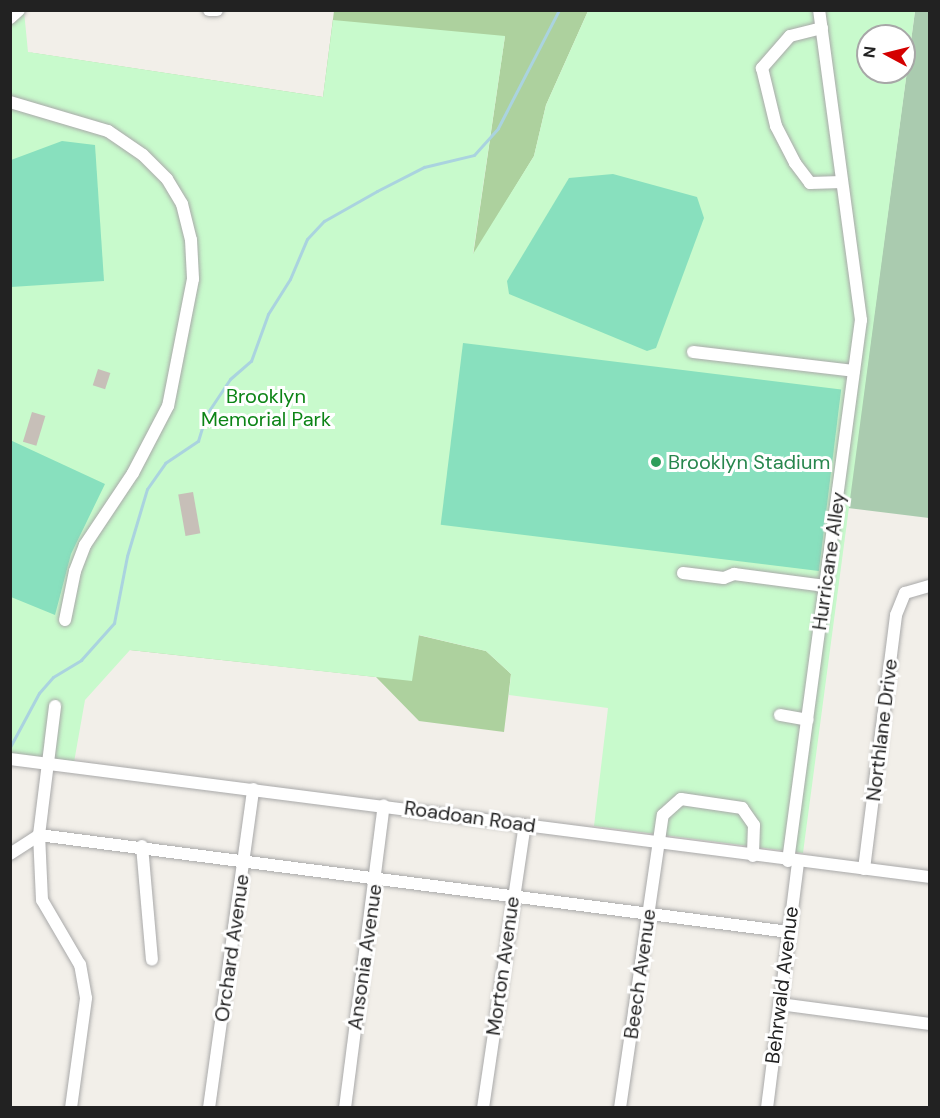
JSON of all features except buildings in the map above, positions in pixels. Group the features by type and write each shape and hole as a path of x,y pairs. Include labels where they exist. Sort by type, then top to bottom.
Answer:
{"street":[{"path":"10,18 19,10"},
{"name":"Hurricane Alley","path":"793,862 808,720 861,320 819,10"},
{"path":"822,28 790,36 762,68 776,126 810,183 842,182"},
{"path":"10,102 108,130 143,155 167,179 182,204 191,240 193,279 168,406 133,472 85,545 75,571 65,620"},
{"path":"693,352 854,371"},
{"path":"683,573 724,578 734,574 825,586"},
{"name":"Northlane Drive","path":"864,869 896,615 905,592 930,585"},
{"path":"55,706 39,835 42,900 81,965 87,998 71,1107"},
{"path":"780,715 808,720"},
{"name":"Roadoan Road","path":"10,759 657,841 793,862 930,877"},
{"name":"Orchard Avenue","path":"209,1107 245,860 253,789"},
{"name":"Beech Avenue","path":"620,1107 649,914 657,841 663,815 671,804 681,800 733,804 750,815 754,825 753,856"},
{"name":"Ansonia Avenue","path":"345,1107 384,806"},
{"name":"Morton Avenue","path":"483,1107 512,895 525,825"},
{"path":"10,854 39,835 142,846 789,932"},
{"path":"142,846 152,960"},
{"name":"Behrwald Avenue","path":"767,1107 789,932 793,862"},
{"path":"780,1004 930,1023"}],"green space":[{"name":"Brooklyn Memorial Park","path":"11,11 24,11 28,52 323,97 333,20 505,36 473,254 534,156 546,105 588,11 915,11 913,24 856,24 856,84 905,84 803,853 594,826 608,708 509,695 511,674 486,651 419,635 412,681 130,650 85,700 73,768 11,759"},
{"path":"334,11 588,11 546,105 534,156 473,256 505,36 404,130 27,52 323,97"},
{"path":"915,11 929,11 929,518 848,508 905,84 916,84 916,24 913,24"},
{"path":"62,141 95,145 104,281 11,287 11,160"},
{"path":"613,174 697,197 704,218 656,348 647,351 509,294 507,281 569,178"},
{"path":"463,343 841,389 819,571 441,525"},
{"path":"10,440 105,484 71,554 55,615 11,597"},
{"path":"418,635 486,651 511,674 504,732 419,721 376,677 130,650"}],"waterway":[{"path":"10,747 39,693 53,677 81,660 114,623 127,556 147,489 165,463 198,441 206,415 230,379 251,361 268,314 290,279 307,239 324,221 424,167 474,155 498,128 559,10"}],"place":[{"name":"Brooklyn Stadium","path":"656,462"}]}
